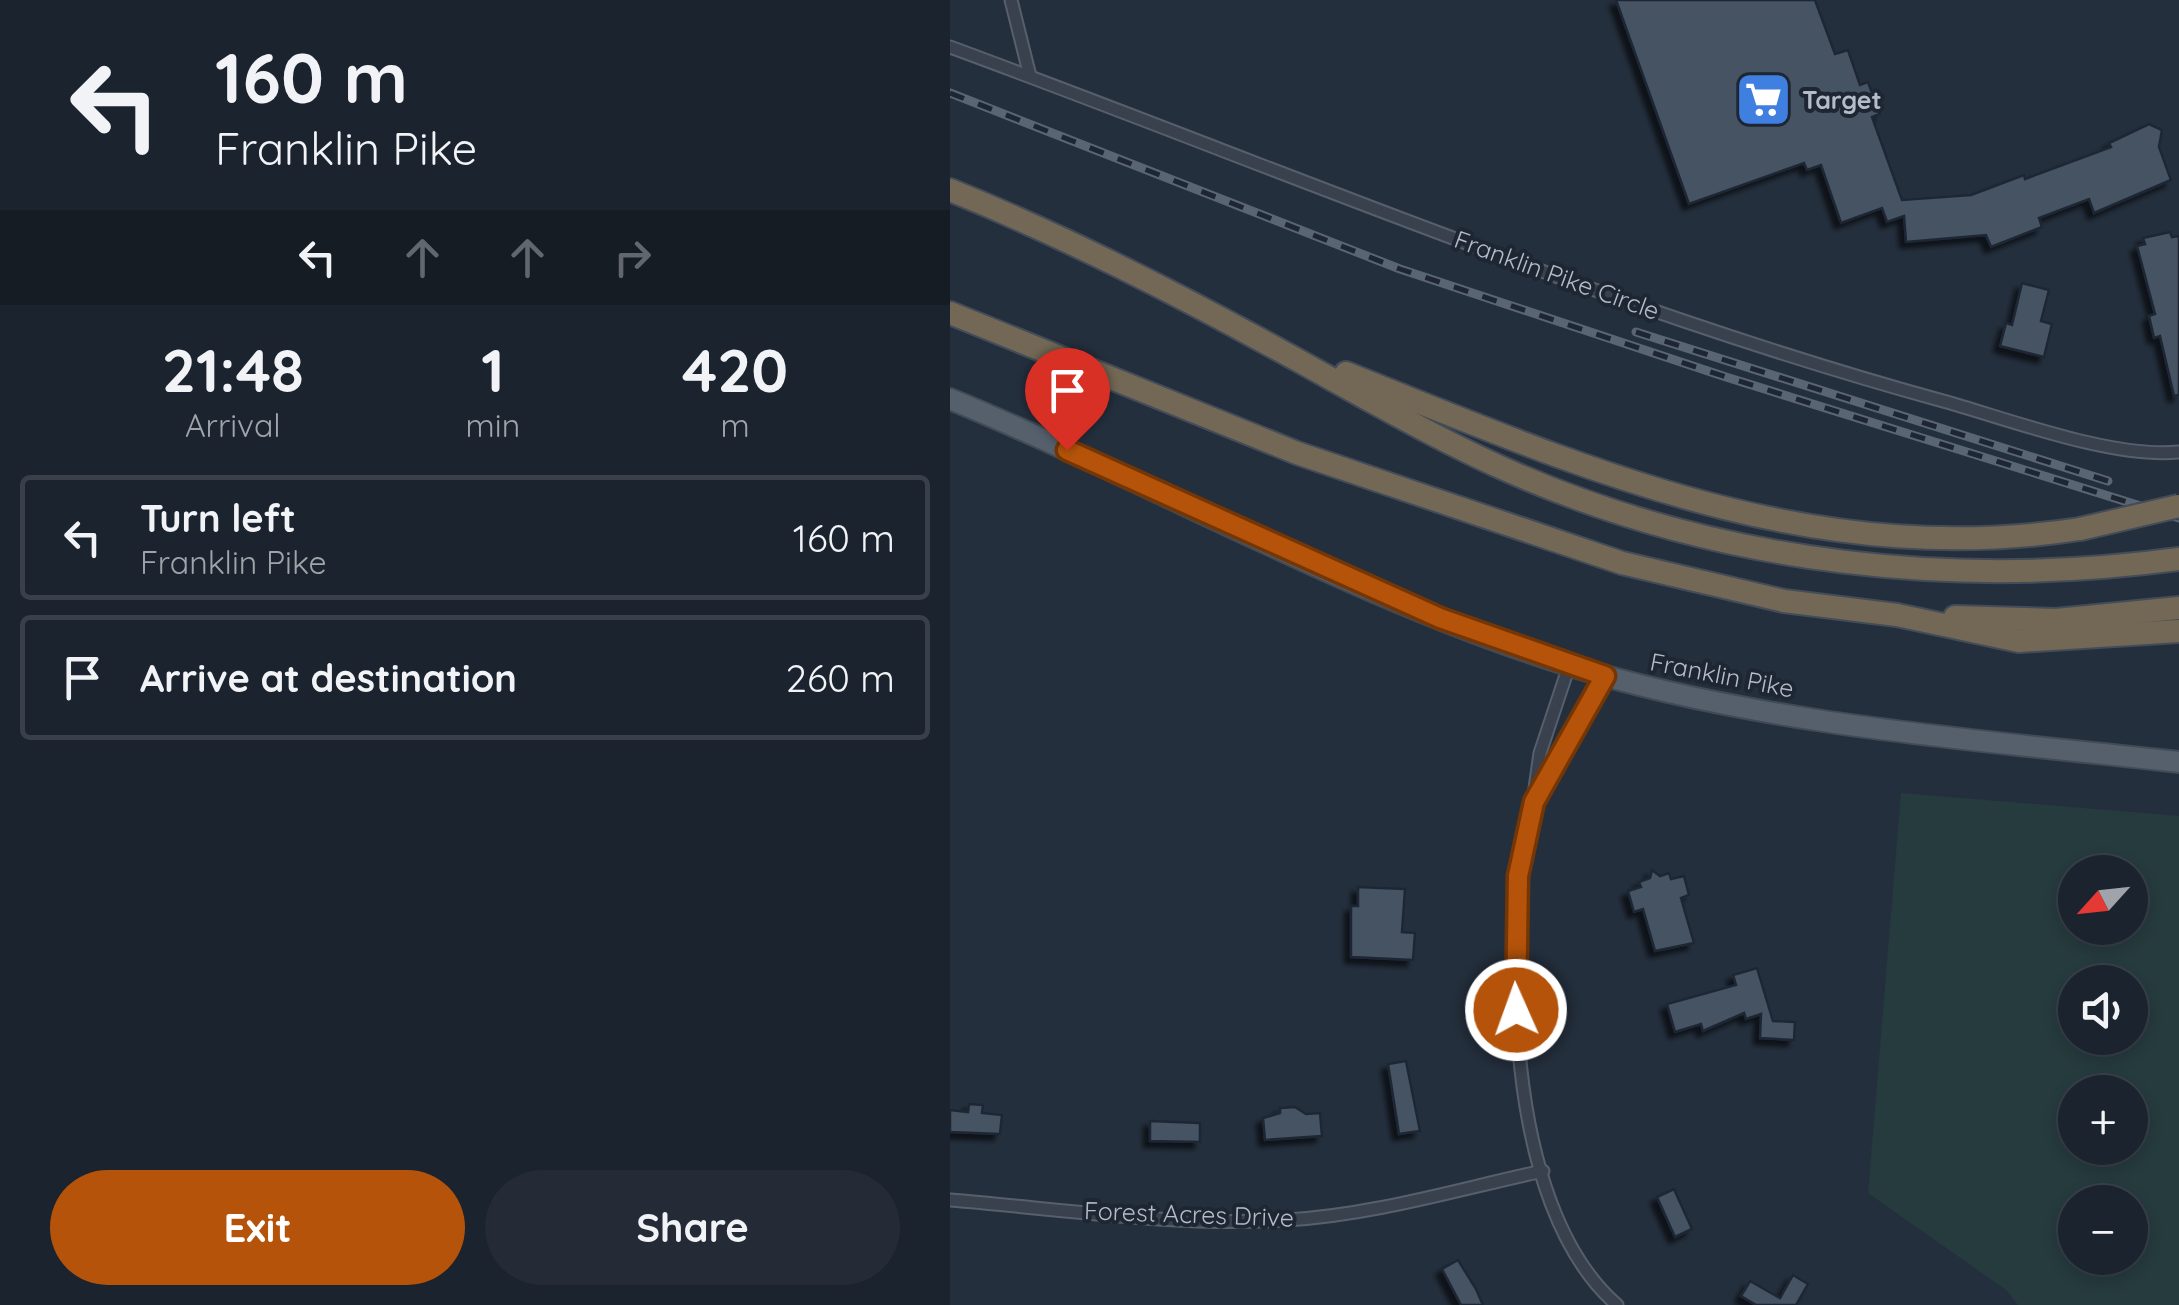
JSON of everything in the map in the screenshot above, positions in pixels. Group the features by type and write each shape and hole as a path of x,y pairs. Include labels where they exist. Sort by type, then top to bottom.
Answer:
{"highway":[{"path":"950,190 1252,335 1493,463 1568,495 1658,524 1778,552 1886,567 1981,572 2092,570 2179,559"},
{"path":"950,312 1297,454 1622,563 1784,601 1897,616 2019,641 2179,631"},
{"path":"1252,335 1560,460 1715,507 1812,526 1926,538 2008,538 2080,529 2179,506"},
{"path":"1897,616 2056,620 2179,608"}],"main road":[{"name":"Franklin Pike","path":"950,400 1408,605 1569,666 1742,708 2179,762"}],"street":[{"path":"1011,0 1030,76"},
{"name":"Franklin Pike Circle","path":"950,47 1672,316 2000,417 2114,446 2179,452"},
{"path":"1569,666 1540,753 1518,876 1514,979 1520,1073 1543,1171 1568,1240 1618,1305"},
{"path":"1534,802 1605,676"},
{"name":"Forest Acres Drive","path":"950,1200 1190,1220 1286,1220 1353,1213 1543,1171"}],"green space":[{"path":"1901,793 2179,816 2179,1305 2018,1305 2006,1290 1868,1193"}],"building":[{"name":"Target","path":"1616,0 1815,0 1835,54 1848,50 1860,85 1868,82 1880,114 1872,117 1902,200 1971,195 2024,175 2025,179 2111,147 2109,143 2149,124 2162,130 2159,147 2171,180 2094,213 2089,199 2039,218 2042,227 1991,247 1986,235 1906,242 1904,216 1887,222 1882,208 1841,223 1821,165 1807,170 1804,163 1689,204"},
{"path":"2170,232 2172,237 2179,236 2179,395 2174,396 2160,336 2154,338 2149,316 2155,314 2137,246 2145,244 2143,238"},
{"path":"2022,283 2049,290 2041,321 2052,324 2044,357 2000,346 2006,323 2012,325"},
{"path":"1652,870 1660,876 1669,873 1671,879 1684,876 1689,895 1681,898 1694,943 1655,951 1643,909 1634,912 1628,891 1641,887 1639,882 1650,878"},
{"path":"1358,887 1405,889 1402,932 1415,933 1413,960 1351,957 1351,906 1358,906"},
{"path":"1757,968 1773,1021 1795,1022 1794,1040 1760,1038 1761,1014 1746,1019 1744,1013 1703,1031 1701,1024 1675,1032 1667,1004 1736,985 1733,975"},
{"path":"1406,1061 1420,1131 1399,1134 1388,1064"},
{"path":"969,1104 983,1105 982,1113 1002,1115 1000,1134 950,1132 950,1110 968,1112"},
{"path":"1295,1107 1306,1114 1320,1113 1322,1136 1265,1140 1263,1118 1280,1113 1280,1108"},
{"path":"1150,1121 1200,1123 1200,1142 1150,1141"},
{"path":"1674,1189 1692,1229 1675,1237 1657,1197"},
{"path":"1458,1260 1483,1305 1461,1305 1442,1269"},
{"path":"1793,1275 1808,1284 1796,1305 1756,1305 1741,1296 1750,1281 1780,1298"}],"railway":[{"path":"950,93 1400,269 1726,377 2179,518"},
{"path":"1636,332 2108,481"}],"place":[{"name":"Target","path":"1763,100"}],"route":[{"path":"1067,450 1392,598 1536,655 1605,676 1534,802 1518,876 1516,1010"}]}
